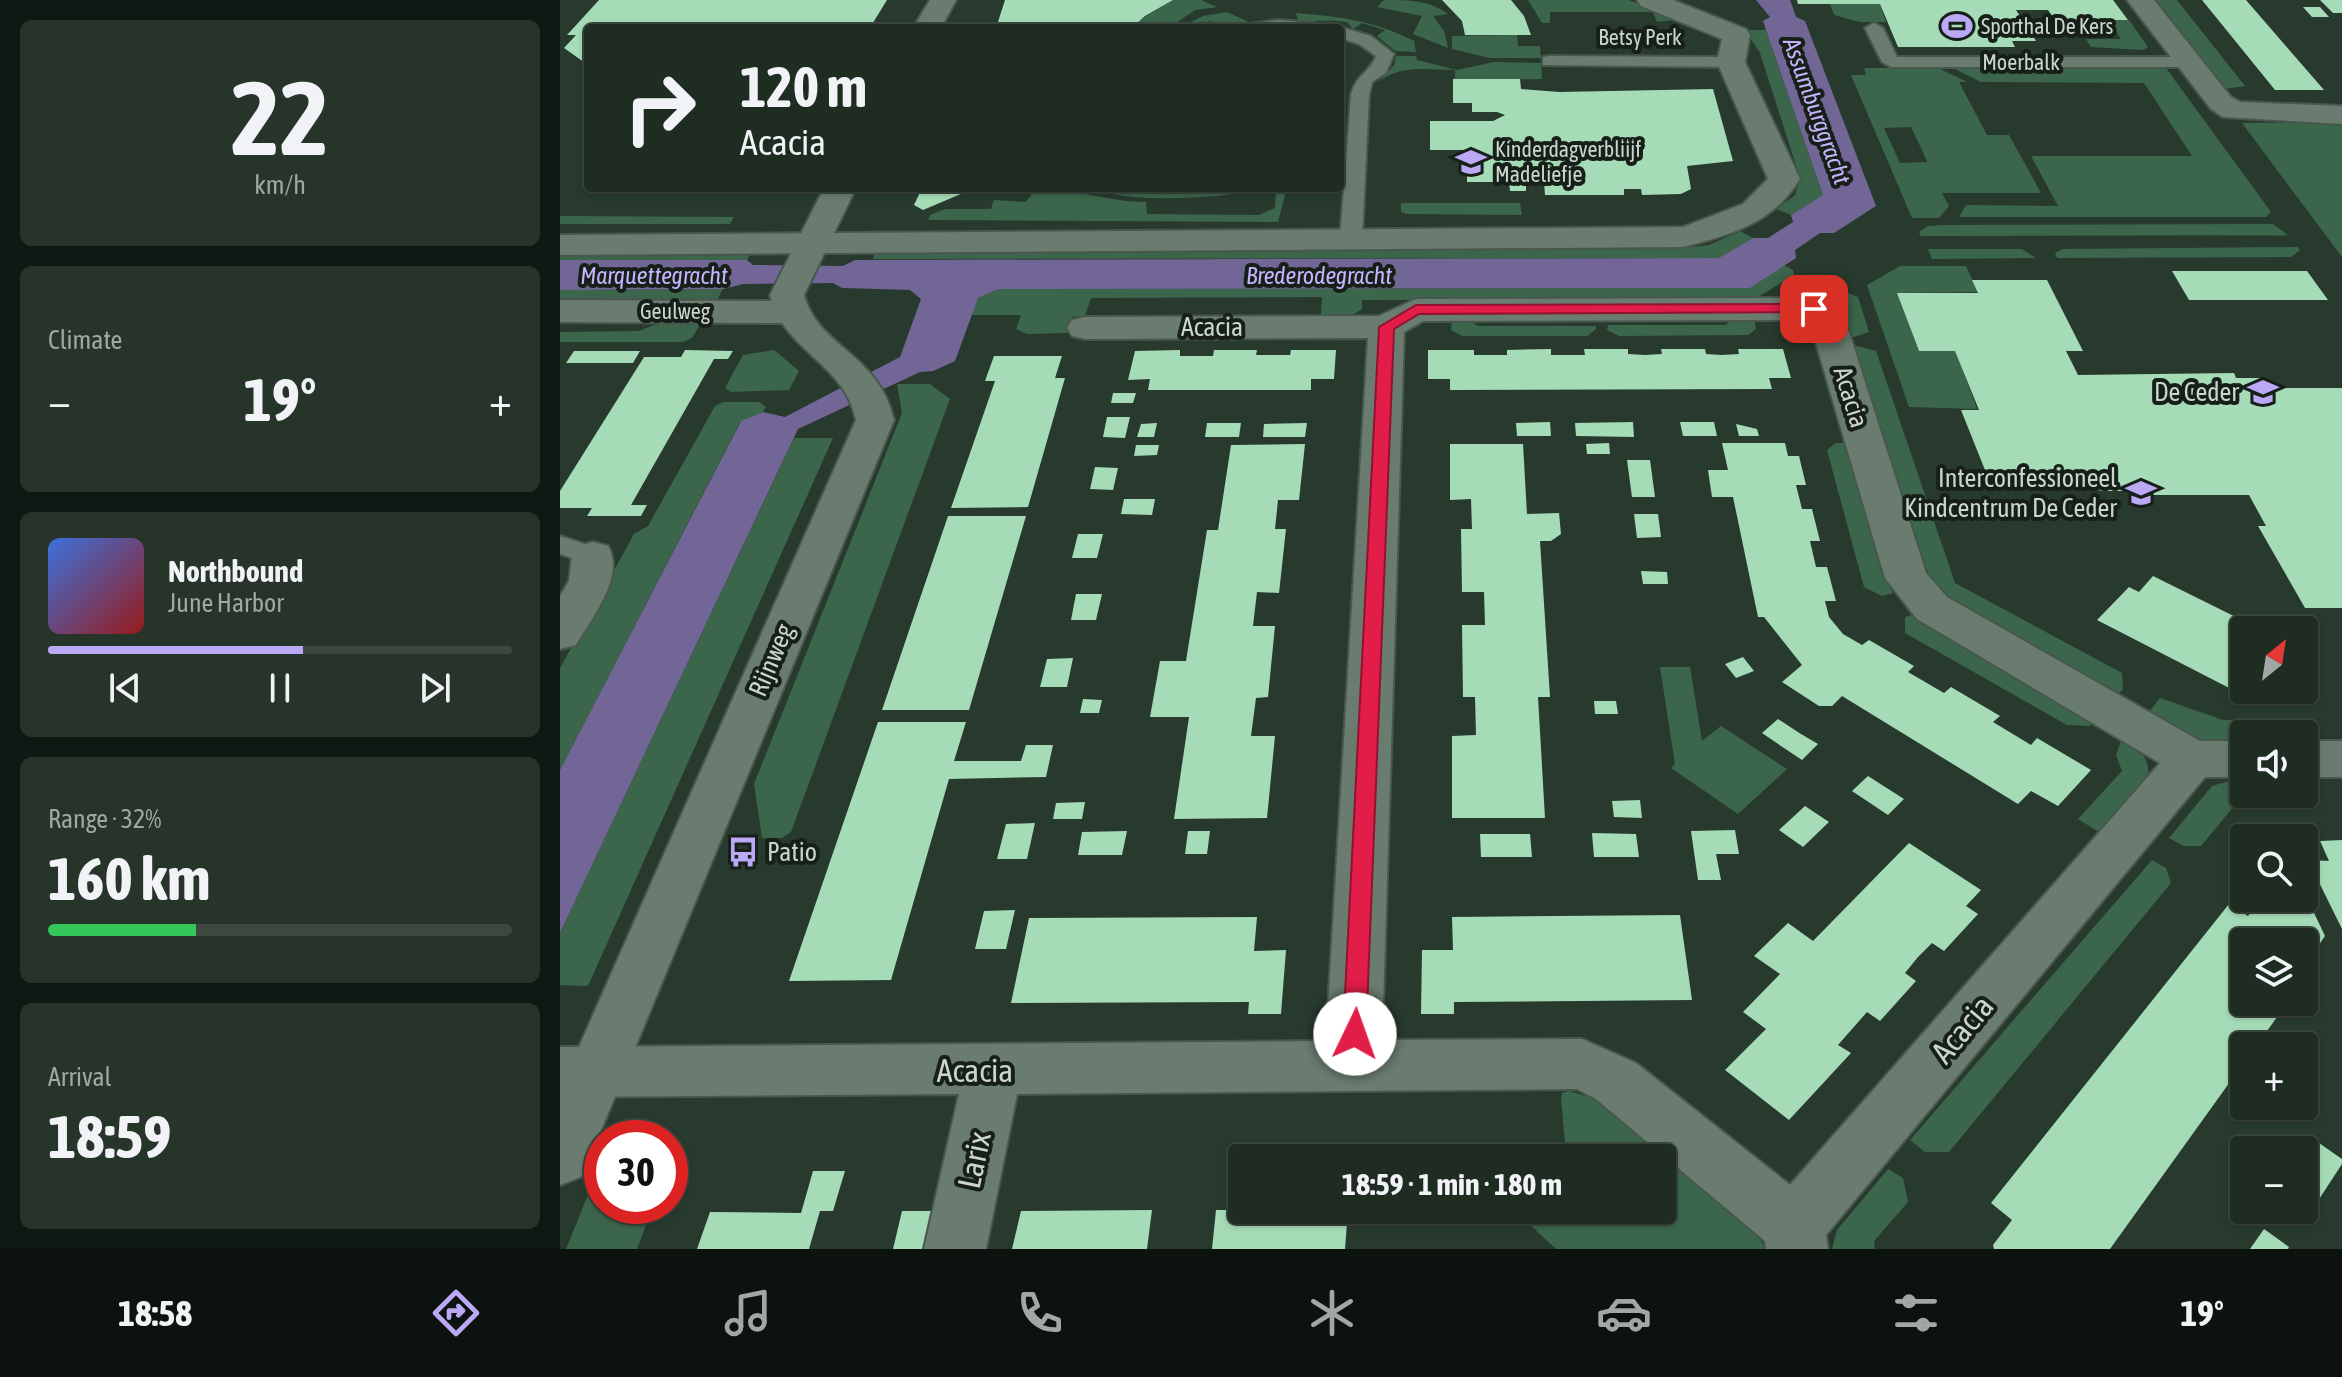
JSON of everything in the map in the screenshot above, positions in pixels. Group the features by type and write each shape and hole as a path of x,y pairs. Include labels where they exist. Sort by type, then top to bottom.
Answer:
{"street":[{"path":"929,24 943,0"},
{"path":"560,245 807,252 1351,239 1683,237 1725,225 1744,215 1776,196 1784,179 1731,62 1736,35 1650,0"},
{"path":"2140,0 2221,103 2233,111 2342,115"},
{"path":"789,303 807,252 838,192"},
{"name":"Geulweg","path":"560,311 789,303"},
{"name":"Rijnweg","path":"560,1157 579,1071 676,879 875,420 867,390 809,335 789,303"},
{"name":"Acacia","path":"579,1071 993,1070 1561,1062 1591,1067 1616,1081 1796,1237 2192,759 1932,608 1906,578 1831,332 1814,309 1416,310 1386,327 1085,328"},
{"path":"1353,1063 1386,327"},
{"path":"560,634 590,581 577,551"},
{"path":"2192,759 2230,759"},
{"path":"2318,759 2342,759"},
{"name":"Larix","path":"955,1249 993,1070"}],"lane":[{"name":"Moerbalk","path":"1874,28 1891,62 2189,62"},
{"path":"1344,33 1365,40 1385,54 1380,69 1350,93 1351,239"},
{"name":"Betsy Perk","path":"1549,61 1731,62"}],"green space":[{"path":"1173,0 1201,0 1217,7 1195,10 1175,24 1137,24"},
{"path":"1384,0 1426,3 1448,14 1433,16 1444,31 1448,48 1413,34 1422,16 1377,7"},
{"path":"1528,0 1629,0 1681,19 1657,22 1653,12 1550,12 1550,23 1542,23"},
{"path":"2156,0 2177,0 2245,86 2225,89"},
{"path":"1830,4 1880,4 1886,22 1860,22 1834,15"},
{"path":"1227,12 1251,23 1217,24 1210,21 1186,24 1203,16"},
{"path":"1296,13 1342,18 1385,28 1414,41 1416,52 1395,51 1377,36 1385,30 1362,23 1353,29 1347,22 1298,21"},
{"path":"2108,20 2129,20 2148,47 2143,50 2091,47 2086,39 2121,39"},
{"path":"1745,30 1766,30 1823,195 1791,215 1776,209 1795,195 1800,178 1760,53"},
{"path":"1517,35 1518,46 1540,46 1541,58 1490,58 1452,49 1452,36"},
{"path":"1396,56 1416,56 1417,60 1457,70 1494,62 1541,63 1542,79 1455,80 1455,70 1425,69 1395,73 1378,83 1394,65"},
{"path":"1864,68 1938,68 1967,82 1959,82 1987,135 2009,135 2041,193 1942,193 1949,206 1939,218 1912,218 1851,75 1866,75","holes":["1911,127 1927,162 1900,163 1884,128"]},
{"path":"1953,68 2166,68 2271,212 2266,217 1959,217 1966,205 2058,206 2031,156 2192,156 2144,83 1981,82"},
{"path":"2342,122 2342,257 2242,123"},
{"path":"1033,192 1075,192 1146,202 1147,214 1259,215 1275,208 1276,194 1286,192 1278,222 928,220 930,215 945,209 991,209 994,200 1026,202"},
{"path":"1108,192 1249,192 1179,198 1131,197"},
{"path":"1401,203 1520,203 1522,215 1406,214 1401,212"},
{"path":"560,216 734,217 730,224 560,224"},
{"path":"2273,224 2288,235 1921,236 1919,232 1928,226 1944,225"},
{"path":"1740,231 1753,238 1720,258 873,259 876,250 1676,249 1709,245"},
{"path":"2298,247 2300,250 2291,257 2057,258 2055,253 2063,249"},
{"path":"1928,249 2022,249 2036,258 1932,259"},
{"path":"752,250 747,260 560,260 560,251"},
{"path":"1784,265 1793,270 1794,275 1755,299 1362,300 1362,309 1352,315 1321,315 1322,297 1091,298 1085,316 1072,317 1068,333 1027,334 1016,329 1021,315 971,315 978,298 998,289 1750,288"},
{"path":"1900,266 1966,266 1978,292 1898,293 1918,350 1956,351 1977,409 1909,407 1867,285"},
{"path":"1834,287 1858,297 1869,332 1851,338"},
{"path":"723,289 717,300 560,300 560,290"},
{"path":"1738,317 1754,317 1756,329 1748,335 1619,336 1607,330 1608,325 1725,325"},
{"path":"1452,318 1464,318 1478,326 1596,326 1596,329 1587,336 1462,336 1451,330"},
{"path":"664,321 702,321 692,338 683,342 560,342 560,332 639,331"},
{"path":"1853,345 1876,351 1955,583 2122,673 2123,689 2118,694 1960,606 1931,582"},
{"path":"774,350 799,371 789,390 731,392 725,388 743,355"},
{"path":"897,384 930,384 950,399 791,832 782,838 762,838 754,784 902,413"},
{"path":"723,402 759,402 766,407 763,412 740,422 560,770 560,668 634,534 648,526 715,406"},
{"path":"794,438 833,438 588,986 560,985 560,933"},
{"path":"1836,443 1846,443 1882,567 1893,593 1882,596 1864,587 1827,450"},
{"path":"1915,614 2096,718 2090,726 2067,725 1905,633 1905,617"},
{"path":"1660,667 1690,667 1702,741 1721,726 1787,769 1738,814 1671,768 1675,764"},
{"path":"2160,698 2230,720 2230,741 2214,744 2197,742 2150,711"},
{"path":"2124,733 2146,761 2147,784 2102,834 2078,819 2122,771 2116,755"},
{"path":"2230,781 2230,808 2232,808 2201,846 2183,846 2169,838 2212,786"},
{"path":"2152,860 2166,868 2171,883 1949,1152 1925,1152 1910,1140"},
{"path":"1569,1091 1597,1099 1650,1144 1451,1144 1565,1143 1562,1093"},
{"path":"1676,1166 1756,1233 1766,1249 1556,1249 1529,1224 1676,1224"},
{"path":"1888,1169 1903,1178 1908,1202 1874,1241 1875,1249 1832,1249 1837,1230"},
{"path":"584,1205 584,1224 646,1224 637,1249 566,1249"}],"water":[{"path":"1756,0 1790,0 1796,17 1805,21 1876,206 1834,233 1820,233 1795,250 1796,258 1750,288 998,289 978,298 955,361 933,371 920,372 798,429 560,933 560,770 741,421 763,412 785,417 900,357 921,299 910,290 842,288 833,283 743,284 723,289 560,290 560,260 747,260 753,265 843,266 855,260 1719,258 1753,238 1768,238 1793,222 1791,215 1823,195 1763,21 1770,17"}],"building":[{"path":"599,0 887,0 872,24 584,24 584,62 564,48 576,35 567,35"},
{"path":"1005,0 1173,0 1136,24 997,24"},
{"path":"1442,0 1511,0 1524,16 1531,35 1465,35 1462,21"},
{"name":"Sporthal De Kers","path":"1797,0 2113,0 2128,20 2055,20 2048,10 2016,10 2036,41 2012,41 2015,47 1898,47 1880,4 1798,4"},
{"path":"2202,0 2246,0 2324,90 2275,90"},
{"path":"2320,0 2342,0 2342,13 2333,13"},
{"path":"2303,7 2320,7 2329,17 2312,17"},
{"path":"1453,79 1520,79 1521,89 1559,92 1713,89 1733,161 1687,166 1691,189 1681,194 1642,195 1641,189 1624,189 1624,195 1545,195 1544,182 1526,181 1526,191 1510,191 1509,182 1467,182 1467,150 1430,150 1430,121 1493,121 1505,115 1472,112 1472,103 1453,103"},
{"path":"920,192 966,192 923,210 914,205"},
{"path":"2172,271 2307,271 2328,300 2189,300"},
{"path":"1972,280 2047,280 2083,351 2066,351 2078,375 2234,373 2236,378 2262,378 2287,388 2342,388 2342,608 2305,608 2258,526 2266,526 2249,495 2134,495 2131,491 2101,491 2068,476 2066,470 2050,471 2055,480 1989,480 1961,410 1979,410 1955,351 1919,351 1897,293 1978,293"},
{"path":"1551,349 1551,355 1585,355 1584,349 1628,349 1628,354 1645,355 1662,354 1661,349 1705,349 1706,354 1722,355 1739,354 1738,349 1783,349 1791,378 1769,378 1772,389 1450,390 1450,379 1428,379 1428,350 1474,350 1474,355 1507,355 1507,350"},
{"path":"685,350 733,351 728,359 714,359 631,505 647,505 641,516 587,516 592,508 560,508 560,491 644,357 681,357"},
{"path":"1180,350 1180,356 1213,356 1214,350 1257,350 1256,355 1290,355 1291,350 1336,350 1334,379 1311,379 1311,390 1148,390 1150,379 1128,380 1135,351"},
{"path":"574,351 640,351 633,363 566,363"},
{"path":"994,356 1062,356 1055,378 1065,378 1028,507 951,508 995,381 985,381"},
{"path":"1113,393 1136,393 1133,403 1111,403"},
{"path":"1107,417 1130,417 1125,438 1103,437"},
{"path":"1550,422 1551,436 1517,436 1516,423"},
{"path":"1633,422 1634,437 1576,436 1575,423"},
{"path":"1680,422 1714,422 1717,436 1683,436"},
{"path":"1157,423 1154,437 1137,437 1141,424"},
{"path":"1207,423 1241,423 1239,437 1205,437"},
{"path":"1307,423 1305,437 1263,437 1264,424"},
{"path":"1736,424 1757,429 1759,436 1739,436"},
{"path":"1609,443 1610,454 1587,454 1586,444"},
{"path":"1722,443 1785,443 1788,456 1799,456 1806,485 1796,485 1802,509 1812,509 1820,541 1810,541 1816,567 1827,567 1836,601 1825,601 1829,617 1843,634 1862,645 1869,640 1914,666 1908,672 1944,693 1951,687 2000,716 1993,722 2031,745 2037,738 2091,770 2058,806 2031,791 2018,804 1842,696 1832,706 1819,706 1782,682 1802,665 1764,617 1758,617 1733,497 1712,497 1708,470 1728,470"},
{"path":"1305,444 1299,500 1278,500 1275,529 1286,529 1279,593 1257,592 1253,626 1275,626 1268,697 1256,698 1251,736 1275,736 1267,818 1174,819 1189,717 1150,717 1160,661 1186,661 1207,530 1218,530 1231,445"},
{"path":"1450,444 1523,444 1527,514 1559,513 1561,534 1551,541 1540,541 1550,697 1538,697 1545,818 1452,818 1452,736 1476,735 1475,697 1463,697 1462,625 1485,625 1484,592 1462,592 1461,529 1472,529 1471,499 1450,500"},
{"path":"1136,445 1159,445 1157,455 1134,456"},
{"path":"1627,460 1650,460 1655,497 1632,497"},
{"path":"1095,467 1118,468 1113,490 1090,489"},
{"path":"1124,499 1155,499 1152,515 1121,514"},
{"path":"1634,514 1658,514 1661,537 1637,538"},
{"path":"948,516 1026,516 969,710 882,710"},
{"path":"1078,534 1103,534 1097,558 1072,558"},
{"path":"1641,571 1667,572 1668,584 1643,584"},
{"path":"2153,576 2234,616 2230,616 2230,688 2097,620 2129,587 2139,592"},
{"path":"1076,594 1102,594 1096,620 1071,620"},
{"path":"1743,657 1754,671 1736,678 1725,664"},
{"path":"1073,658 1067,687 1040,687 1047,659"},
{"path":"1083,699 1102,700 1099,713 1080,713"},
{"path":"1594,701 1616,701 1618,714 1595,714"},
{"path":"1778,719 1818,744 1802,760 1762,733"},
{"path":"878,722 966,722 954,761 1021,761 1026,745 1053,745 1046,777 949,779 891,980 789,981"},
{"path":"1868,776 1904,799 1888,815 1852,791"},
{"path":"1640,800 1642,818 1614,817 1612,801"},
{"path":"1085,802 1082,819 1053,819 1056,803"},
{"path":"1805,806 1829,822 1803,847 1779,830"},
{"path":"1035,823 1027,859 997,859 1006,824"},
{"path":"1735,830 1739,854 1716,854 1721,880 1698,880 1691,831"},
{"path":"1127,831 1122,855 1078,855 1082,832"},
{"path":"1188,831 1210,831 1207,854 1185,854"},
{"path":"1592,833 1636,834 1639,857 1594,857"},
{"path":"1480,834 1530,834 1532,857 1481,857"},
{"path":"2342,840 2342,929 2318,880 2318,860 2329,861 2320,841"},
{"path":"1909,843 1981,890 1966,906 1978,914 1944,951 1932,943 1918,957 1905,973 1916,981 1880,1021 1867,1012 1838,1045 1851,1053 1789,1120 1725,1070 1766,1029 1743,1012 1780,974 1754,956 1788,923 1813,941"},
{"path":"2229,904 2230,912 2242,912 2248,916 2251,912 2314,912 2325,936 2318,946 2318,928 2230,928 2230,1016 2278,1016 2269,1032 2230,1032 2230,1082 2110,1249 1994,1249 1993,1245 2012,1220 1991,1203"},
{"path":"1015,910 1006,949 975,949 984,911"},
{"path":"1680,915 1692,1000 1454,1002 1454,1014 1421,1014 1422,950 1453,950 1452,917"},
{"path":"1257,917 1254,951 1286,950 1281,1014 1248,1014 1249,1002 1011,1003 1029,918"},
{"path":"2318,1144 2342,1159 2342,1164 2318,1201"},
{"path":"813,1171 845,1171 833,1211 820,1211 809,1249 697,1249 710,1212 801,1213"},
{"path":"1152,1210 1147,1249 1012,1249 1021,1211"},
{"path":"1216,1210 1228,1210 1228,1224 1347,1224 1345,1249 1212,1249"},
{"path":"902,1211 939,1211 930,1249 893,1249"},
{"path":"2264,1229 2289,1247 2288,1249 2250,1249"}],"place":[{"name":"Sporthal De Kers","path":"1957,26"},
{"name":"Kinderdagverbliijf Madeliefje","path":"1471,162"},
{"name":"De Ceder","path":"2263,392"},
{"name":"Interconfessioneel Kindcentrum De Ceder","path":"2141,493"},
{"name":"Patio","path":"743,852"}],"route":[{"path":"1355,1034 1386,327 1416,310 1814,309"}],"water label":[{"name":"Assumburggracht","path":"1817,111"},
{"name":"Marquettegracht","path":"654,275"},
{"name":"Brederodegracht","path":"1319,275"}]}
